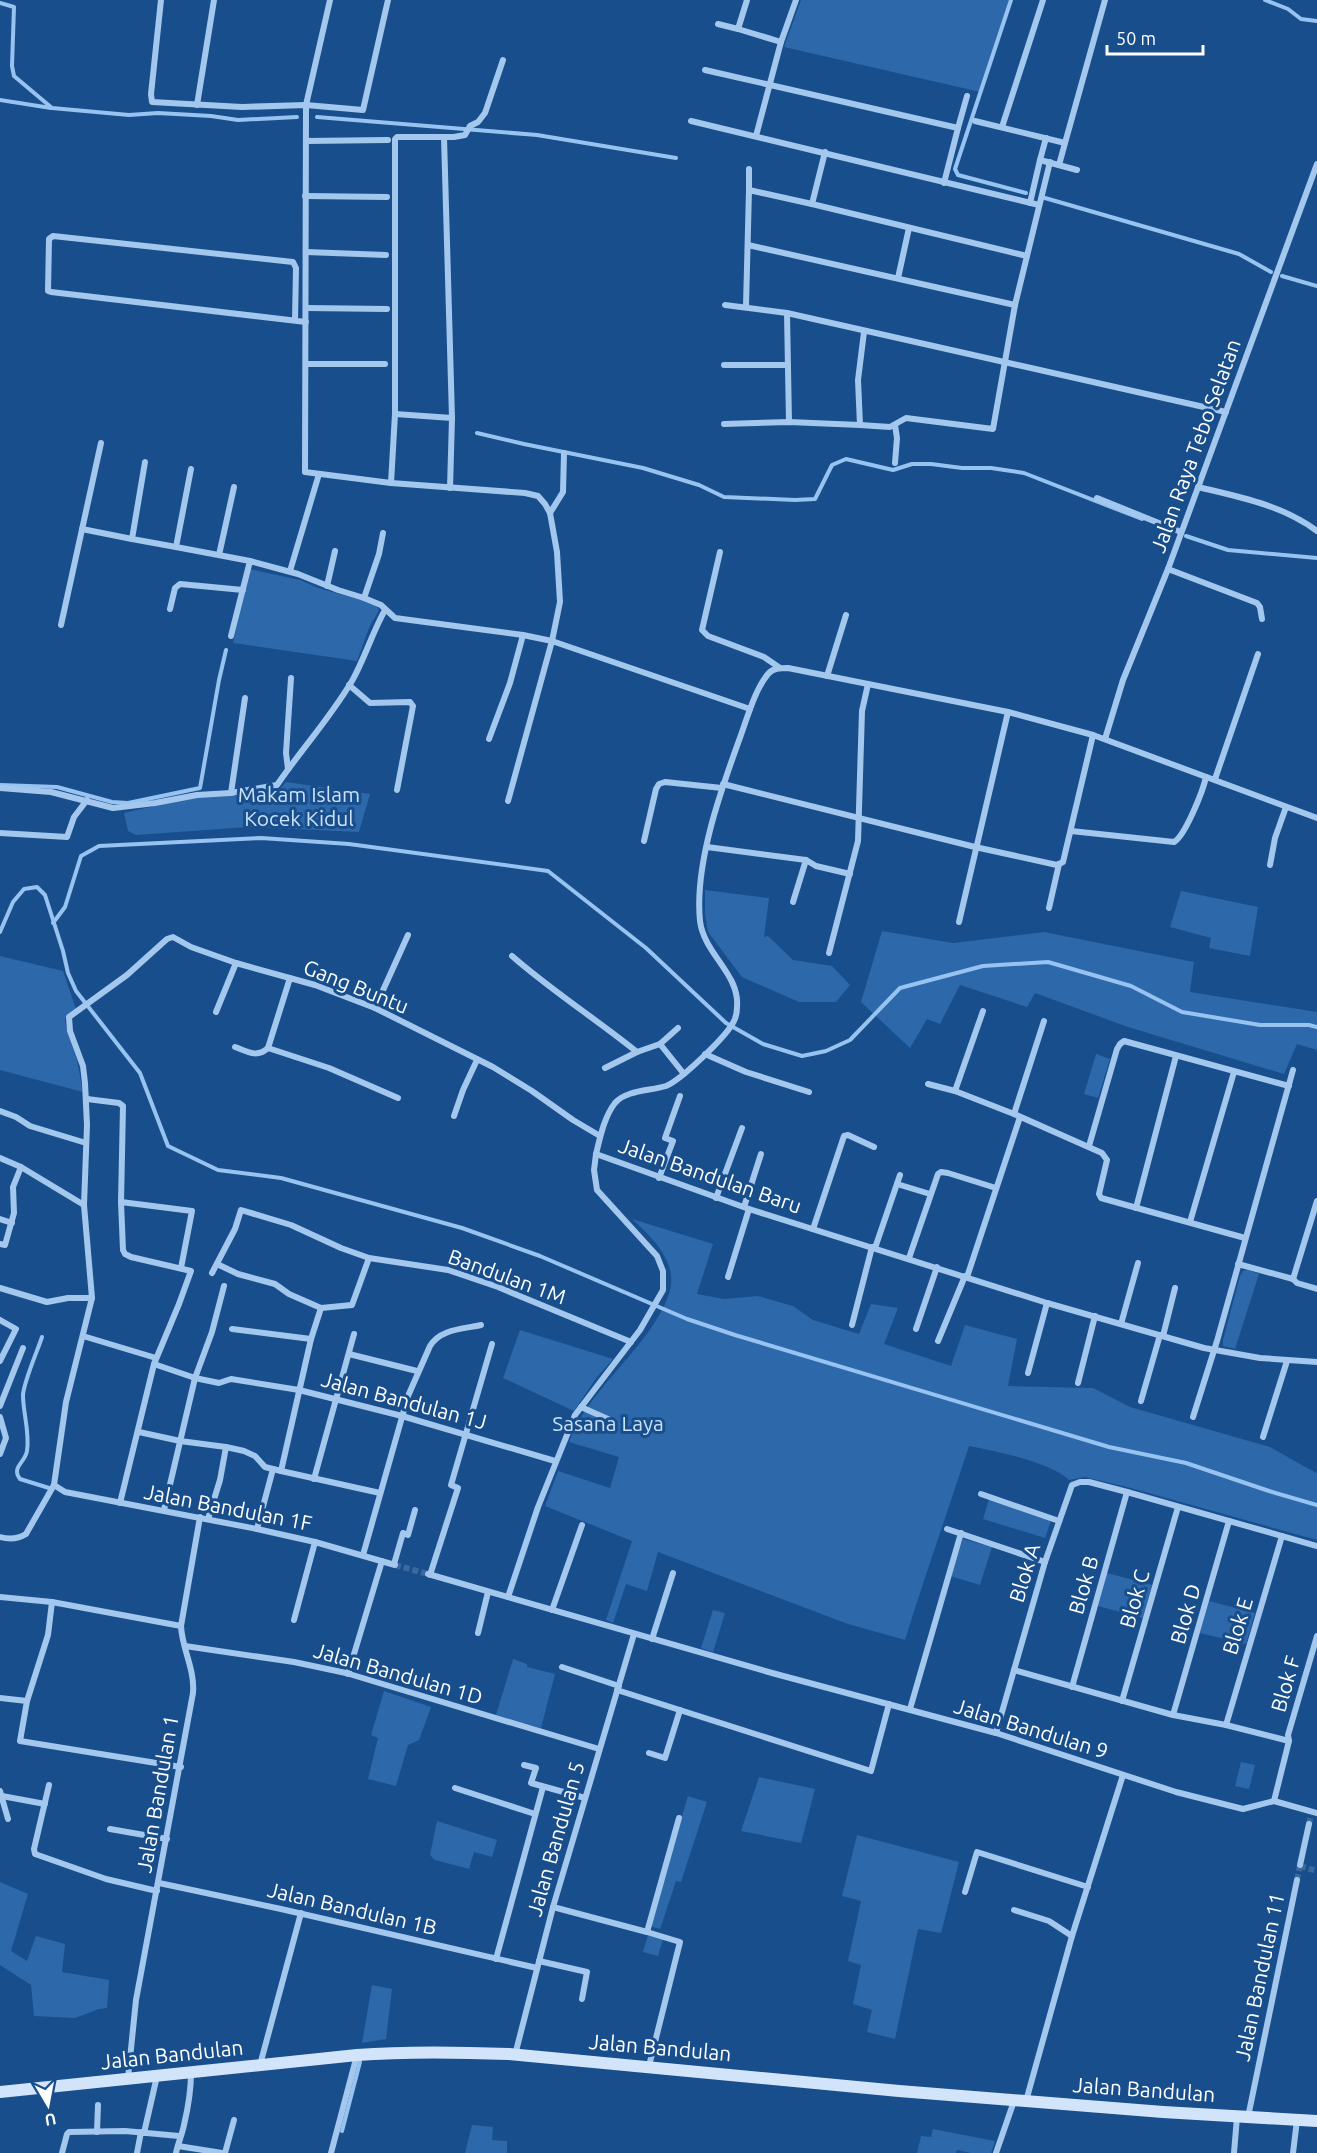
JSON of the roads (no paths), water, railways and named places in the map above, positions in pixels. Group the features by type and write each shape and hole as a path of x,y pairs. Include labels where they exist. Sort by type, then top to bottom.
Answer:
{"main road":[{"name":"Jalan Bandulan","path":"0,2092 402,2052 515,2055 1020,2101 1317,2121"}],"street":[{"path":"161,0 150,100 197,105 242,107 306,105 363,110 388,0"},
{"path":"197,105 214,0"},
{"path":"330,0 306,105 305,472 391,483 514,491 533,494 542,500 554,525 561,585 560,602 552,641 508,801"},
{"path":"738,29 747,0"},
{"path":"756,136 768,85 796,0"},
{"path":"1002,127 1043,0"},
{"path":"1059,165 1105,0"},
{"path":"718,24 781,42"},
{"path":"391,483 395,414 395,139 397,137 465,135 487,110 503,60"},
{"path":"705,70 958,128"},
{"path":"944,183 967,96"},
{"path":"691,121 1039,205"},
{"path":"975,121 1065,143"},
{"path":"444,137 452,417 450,488"},
{"path":"1030,203 1046,138"},
{"path":"306,141 388,140"},
{"path":"812,204 825,152"},
{"path":"1040,160 1077,170"},
{"path":"724,423 789,422 890,427 906,418 993,429 1015,305 1050,162"},
{"name":"Jalan Raya Tebo Selatan","path":"1105,739 1123,680 1168,568 1317,164"},
{"path":"746,306 749,169"},
{"path":"748,190 1027,256"},
{"path":"305,196 387,196"},
{"path":"898,278 909,228"},
{"path":"295,320 296,268 293,262 53,236 49,239 48,291 51,292 306,322"},
{"path":"748,245 1015,305"},
{"path":"306,252 386,255"},
{"path":"725,305 787,313 1226,412"},
{"path":"306,308 387,309"},
{"path":"787,313 789,422"},
{"path":"860,424 858,380 864,332"},
{"path":"306,364 385,364"},
{"path":"724,365 788,365"},
{"path":"395,414 452,417"},
{"path":"895,425 897,438 895,463"},
{"path":"61,625 100,443"},
{"path":"550,513 565,485 564,453"},
{"path":"132,539 145,462"},
{"path":"176,548 191,469"},
{"path":"290,571 320,474"},
{"path":"219,555 234,487"},
{"path":"1198,487 1267,504 1298,518 1317,531"},
{"path":"1097,498 1181,532"},
{"path":"82,529 290,571 377,603 394,618 552,641 750,709"},
{"path":"364,598 379,554 383,533"},
{"path":"327,586 335,551"},
{"path":"720,552 702,630 708,636 764,657 780,668 1008,712 1093,735 1317,818"},
{"path":"231,636 249,561"},
{"path":"1168,568 1257,603 1262,619"},
{"path":"170,609 175,588 180,584 243,590"},
{"path":"0,794 0,788 51,792 113,808 277,785 349,685 361,663 373,630 385,610"},
{"path":"827,676 846,615"},
{"path":"489,739 510,683 523,635"},
{"path":"1215,779 1258,654"},
{"path":"722,786 750,709 769,672 780,668"},
{"path":"288,769 286,753 291,678"},
{"path":"829,953 858,841 862,711 868,684"},
{"path":"349,685 370,703 410,702 413,706 397,790"},
{"path":"231,793 245,698"},
{"path":"959,922 1008,712"},
{"path":"1049,908 1059,864 1063,862 1071,831 1093,735"},
{"path":"1071,831 1174,842 1182,835 1188,823 1206,777"},
{"path":"644,841 656,789 659,784 665,782 722,786 975,847 1059,864"},
{"name":"Jalan Bandulan Baru","path":"722,786 699,891 701,926 711,950 736,991 737,1004 734,1021 684,1074 664,1086 631,1094 618,1100 610,1110 596,1154 716,1198 1047,1303 1214,1350 1287,1361 1317,1362"},
{"path":"0,833 67,837 74,818 87,800"},
{"path":"1270,865 1275,838 1286,807"},
{"path":"707,847 806,860 816,866 850,874"},
{"path":"793,902 806,860"},
{"path":"375,1008 408,935"},
{"name":"Gang Buntu","path":"87,1099 82,1066 68,1021 69,1017 127,975 169,937 236,963 333,991 375,1008 532,1091 600,1136"},
{"path":"512,956 542,982 638,1052"},
{"path":"216,1012 236,963"},
{"path":"235,1047 256,1054 262,1054 268,1048 290,978"},
{"path":"955,1091 983,1011"},
{"path":"938,1341 966,1276 996,1188 1044,1021"},
{"path":"605,1068 660,1044 678,1028"},
{"path":"1089,1146 1120,1044 1127,1041 1289,1086"},
{"path":"660,1044 684,1074"},
{"path":"268,1048 329,1068 398,1098"},
{"path":"705,1054 746,1072 809,1092"},
{"path":"1136,1208 1176,1056"},
{"path":"454,1116 477,1060"},
{"path":"1193,1418 1293,1070"},
{"path":"1190,1222 1234,1072"},
{"path":"928,1084 955,1091 1017,1116 1089,1146 1107,1157 1099,1196 1245,1238"},
{"path":"659,1178 673,1142 665,1138 680,1096"},
{"path":"0,1537 20,1538 26,1534 54,1485 66,1402 92,1298 84,1205 87,1099 119,1103 123,1106 121,1202 125,1254 191,1270 155,1361 120,1503"},
{"path":"0,1111 30,1126 87,1143"},
{"path":"716,1198 742,1128"},
{"path":"813,1229 844,1136 848,1135 873,1147"},
{"path":"508,1597 555,1461 576,1415 645,1322 663,1290 661,1264 651,1248 597,1190 594,1170 596,1154"},
{"path":"728,1277 761,1154"},
{"path":"0,1158 21,1167 84,1205"},
{"path":"0,1244 5,1245 12,1223 13,1187 21,1167"},
{"path":"909,1258 936,1176 941,1172 996,1188"},
{"path":"852,1325 874,1248 900,1175"},
{"path":"897,1184 930,1194"},
{"path":"1293,1279 1317,1201"},
{"path":"121,1202 192,1211 181,1268"},
{"name":"Bandulan 1M","path":"217,1264 242,1210 291,1226 369,1258 448,1270 498,1287 631,1342"},
{"path":"0,1219 12,1223"},
{"path":"212,1273 217,1264 238,1274 275,1284 290,1294 321,1308 352,1305 369,1258"},
{"path":"1121,1324 1138,1263"},
{"path":"1238,1264 1293,1279 1317,1290"},
{"path":"916,1329 937,1268"},
{"path":"164,1510 195,1378 212,1332 224,1286"},
{"path":"0,1288 47,1302 68,1298 92,1298"},
{"path":"1141,1401 1175,1288"},
{"path":"1028,1373 1047,1303"},
{"name":"Jalan Bandulan 1J","path":"321,1308 299,1390 402,1416 555,1461"},
{"path":"1078,1383 1095,1316"},
{"path":"0,1360 16,1329 1,1322"},
{"path":"363,1555 417,1371 430,1346 438,1337 444,1333 481,1325"},
{"path":"232,1329 311,1339"},
{"path":"314,1479 354,1334"},
{"path":"83,1336 155,1361 195,1378 219,1383 231,1379 299,1390 277,1470 257,1529"},
{"path":"492,1344 451,1485 458,1488 429,1574 634,1634"},
{"path":"0,1406 23,1348"},
{"path":"349,1354 417,1371"},
{"path":"1263,1437 1287,1361"},
{"path":"581,1407 610,1420"},
{"path":"0,1417 6,1438 0,1454"},
{"path":"139,1432 244,1451 255,1456 265,1467 380,1493"},
{"path":"208,1519 220,1480 226,1447"},
{"name":"Blok A","path":"996,1733 1045,1562 1072,1485 1089,1482 1127,1492"},
{"name":"Jalan Bandulan 1F","path":"54,1485 65,1492 257,1529 394,1564 403,1533 408,1534 416,1510"},
{"path":"1127,1492 1317,1546"},
{"name":"Blok B","path":"1072,1687 1127,1492"},
{"path":"981,1494 1059,1521"},
{"name":"Blok C","path":"1122,1701 1178,1506"},
{"name":"Jalan Bandulan 1","path":"128,2079 136,2000 181,1767 194,1684 181,1626 200,1517"},
{"name":"Blok D","path":"1173,1715 1229,1521"},
{"path":"552,1610 582,1525"},
{"path":"947,1528 1045,1562"},
{"path":"910,1709 961,1533"},
{"name":"Blok E","path":"1226,1725 1282,1536"},
{"path":"294,1620 315,1542"},
{"path":"348,1674 382,1561"},
{"path":"652,1639 673,1573"},
{"path":"478,1633 489,1592"},
{"path":"0,1597 52,1602 181,1626"},
{"path":"52,1602 45,1644 27,1701 20,1741 181,1767"},
{"name":"Jalan Bandulan 9","path":"634,1634 996,1733 1123,1775 1020,2101 996,2153"},
{"name":"Jalan Bandulan 5","path":"515,2055 554,1907 634,1634"},
{"name":"Blok F","path":"1274,1801 1288,1735 1317,1636"},
{"name":"Jalan Bandulan 1D","path":"185,1646 294,1662 348,1674 599,1749"},
{"path":"562,1667 680,1710 871,1771 890,1704"},
{"path":"1014,1671 1173,1715 1226,1725 1288,1741"},
{"path":"0,1698 27,1701"},
{"path":"649,1753 665,1758 680,1710"},
{"path":"524,1765 536,1768 531,1783 585,1798"},
{"path":"1123,1775 1243,1809 1274,1801 1313,1813"},
{"path":"49,1785 34,1849 35,1854 106,1879 157,1891"},
{"path":"495,1959 543,1787"},
{"path":"454,1788 535,1814"},
{"path":"8,1819 1,1793 45,1804"},
{"path":"647,1932 679,1818"},
{"path":"1300,1865 1309,1824"},
{"path":"110,1829 167,1839"},
{"path":"965,1892 977,1852 1088,1887"},
{"name":"Jalan Bandulan 11","path":"1234,2153 1297,1880"},
{"name":"Jalan Bandulan 1B","path":"159,1883 301,1913 495,1959 587,1972 582,1999"},
{"path":"554,1907 680,1942 649,2066"},
{"path":"1014,1910 1049,1921 1072,1936"},
{"path":"260,2065 301,1913"},
{"path":"331,2153 357,2055"},
{"path":"191,2073 186,2115 177,2149 224,2153 234,2120"},
{"path":"137,2153 157,2076"},
{"path":"96,2132 98,2105"},
{"path":"1293,2153 1297,2120"},
{"path":"62,2153 68,2133 142,2132 179,2136"}],"waterway":[{"path":"1011,0 955,169 958,175 1026,193"},
{"path":"1265,0 1288,9 1301,19 1317,21"},
{"path":"0,3 14,7 12,66 14,76 52,108 129,115 158,113 211,116 238,120 297,117"},
{"path":"0,100 51,108"},
{"path":"317,117 537,135 676,158"},
{"path":"1045,198 1239,254 1271,272"},
{"path":"1282,276 1317,286"},
{"path":"477,433 643,468 699,485 724,497 815,499 832,465 846,459 893,470 912,464 931,464 1024,473 1142,519"},
{"path":"1186,536 1228,550 1317,558"},
{"path":"0,785 57,787 112,802 128,803 200,788 226,650"},
{"path":"53,923 65,907 81,856 99,846 261,838 349,844 548,871 646,948 726,1023 763,1044 802,1056 826,1051 850,1040 900,988 983,966 1048,962 1131,986 1182,1012 1260,1025 1317,1027"},
{"path":"0,932 13,902 24,889 37,887 45,895 68,973 76,991 140,1073 168,1146 218,1170 281,1178 462,1228 540,1256 687,1319 735,1335 1109,1447 1186,1463 1317,1505"},
{"path":"42,1337 24,1389 23,1402 28,1444 26,1455 17,1471 20,1479 49,1488"},
{"path":"342,2131 360,2062"}],"tunnel":[{"path":"395,1565 428,1574"},
{"path":"1309,1824 1311,1815"},
{"path":"1297,1880 1300,1865"},
{"path":"1300,1866 1317,1871"}],"park label":[{"name":"Makam Islam Kocek Kidul","path":"299,807"},
{"name":"Sasana Laya","path":"608,1424"}]}
